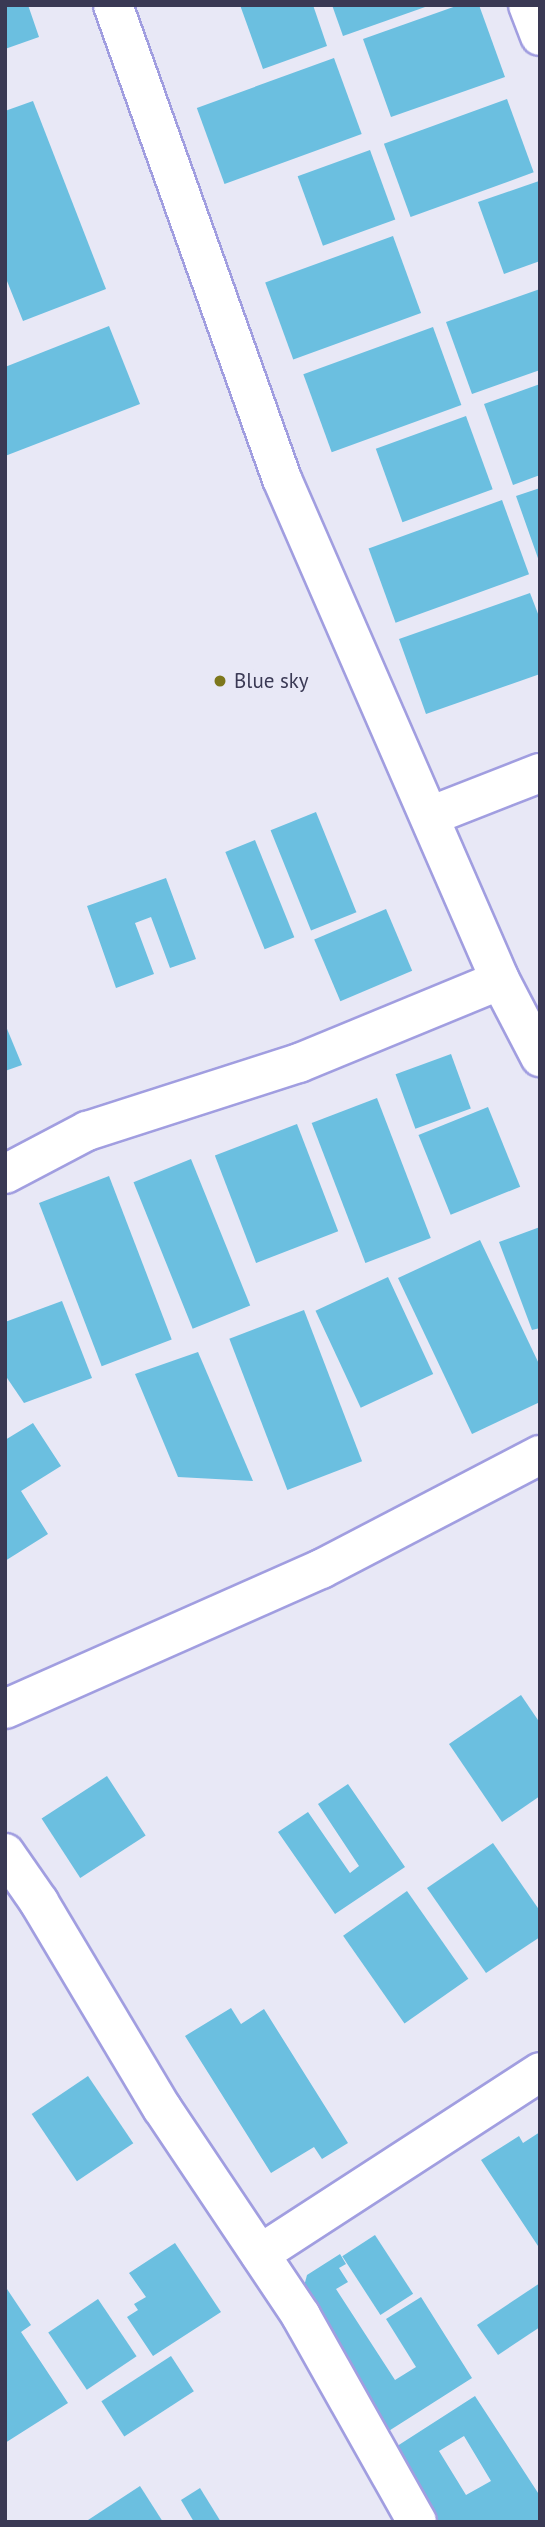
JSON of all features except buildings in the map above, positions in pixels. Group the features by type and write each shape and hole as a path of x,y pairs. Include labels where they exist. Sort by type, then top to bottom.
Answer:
{"street":[{"path":"113,5 282,478 500,980 540,1057"},
{"path":"528,5 540,36"},
{"path":"430,816 540,773"},
{"path":"5,1174 87,1131 299,1063 500,980"},
{"path":"5,1709 321,1569 540,1455"},
{"path":"5,1853 39,1902 162,2108 302,2316 417,2522"},
{"path":"260,2254 540,2072"}],"place":[{"name":"Blue sky","path":"220,681"}]}
